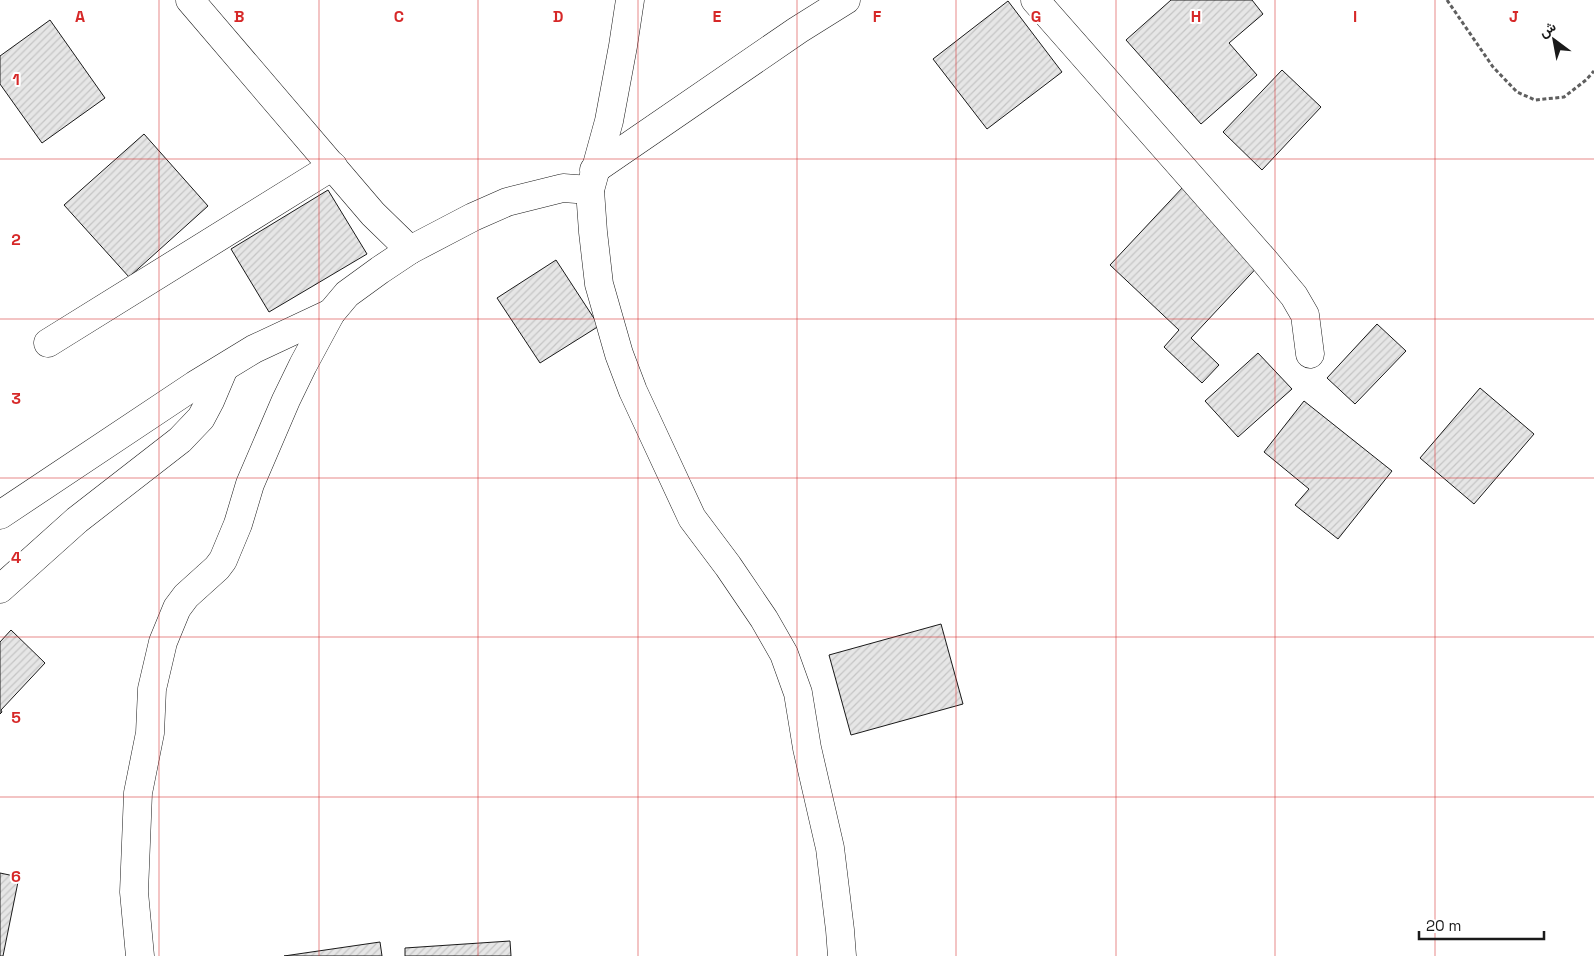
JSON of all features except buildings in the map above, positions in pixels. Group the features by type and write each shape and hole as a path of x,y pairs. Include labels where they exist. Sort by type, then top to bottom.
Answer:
{"street":[{"path":"190,0 373,214 410,250"},
{"path":"630,0 609,121 592,180 593,232 599,284 614,339 633,391 692,518 764,619 784,654 798,693 807,748 830,848 842,956"},
{"path":"140,956 134,892 138,793 150,732 152,689 164,642 177,608 186,596 217,568 223,560 238,524 250,484 286,400 331,313 347,294 380,270 410,250 473,217 507,202 592,180 798,30 846,0"},
{"path":"1035,0 1294,296 1305,315 1310,354"},
{"path":"48,343 333,166"},
{"path":"0,515 195,385 254,349 331,313"},
{"path":"0,589 77,520 180,440 201,418 224,368"}],"path":[{"path":"1447,0 1493,67 1517,92 1535,100 1564,97 1586,80 1594,71"}]}
